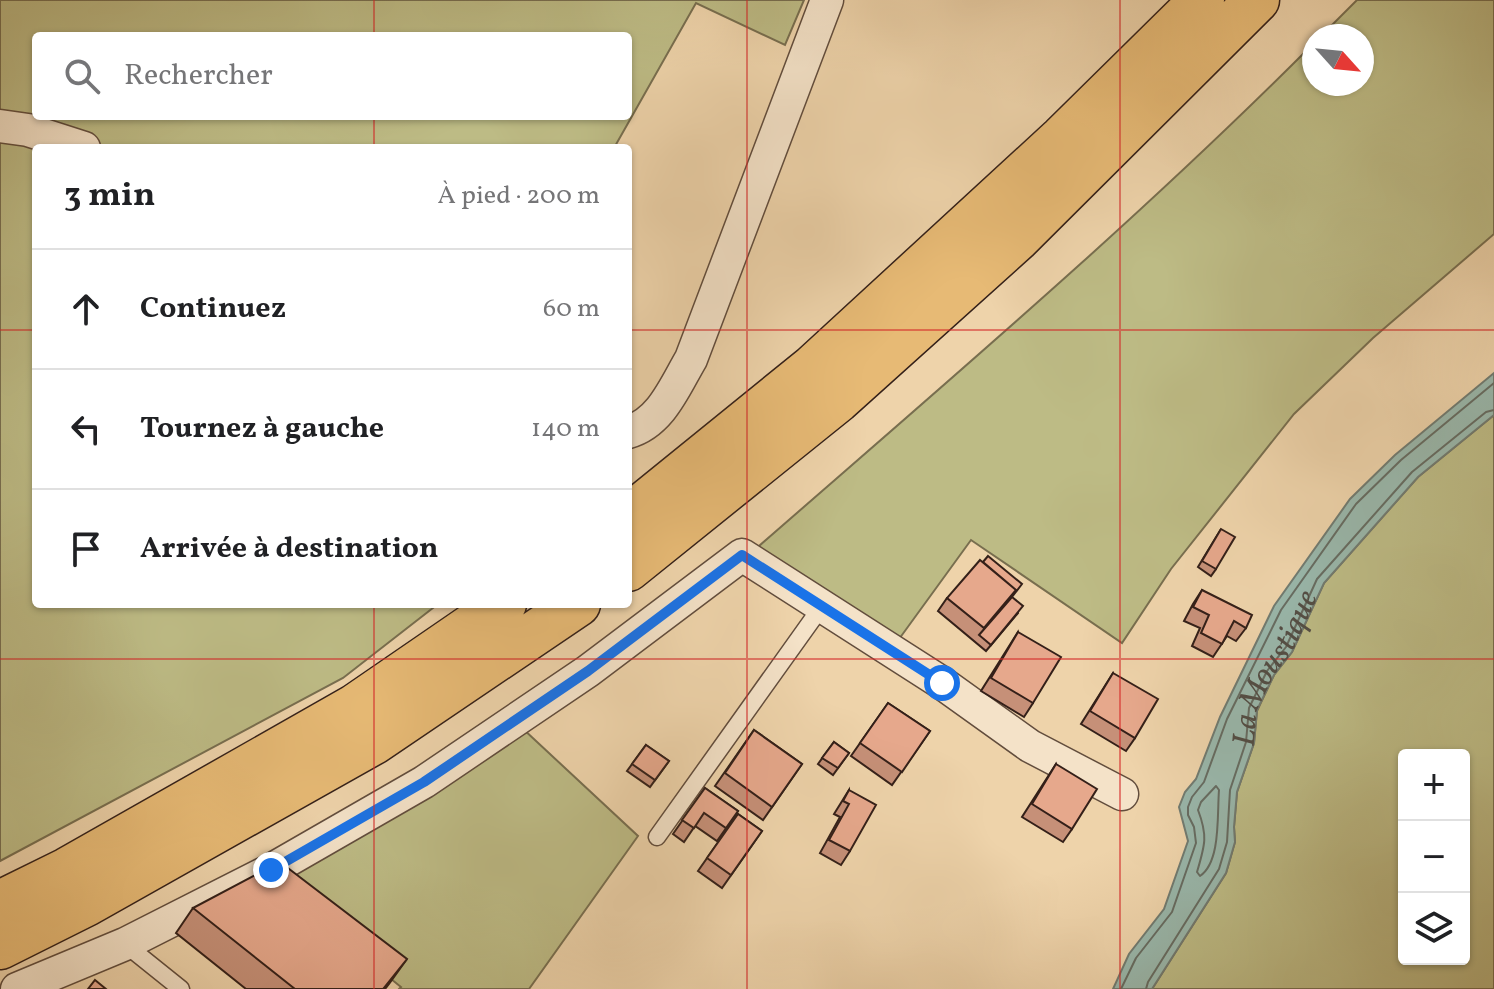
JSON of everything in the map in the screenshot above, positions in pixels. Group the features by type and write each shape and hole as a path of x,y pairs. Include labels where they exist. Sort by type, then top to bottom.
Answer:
{"highway":[{"path":"632,514 813,367 1062,138 1202,0"},
{"path":"632,566 838,400 995,259 1257,0"},
{"path":"0,903 67,870 354,707 498,608"},
{"path":"0,947 86,904 374,742 572,608"}],"street":[{"path":"632,431 663,408 691,359 827,0"},
{"path":"0,126 28,130 72,144"},
{"path":"17,989 125,944 271,870 424,782 588,671 742,555 942,683 1030,746 1122,794"}],"lane":[{"path":"657,837 822,606"},
{"path":"125,944 181,989"}],"shaded area":[{"path":"0,0 804,0 785,45 696,3 632,116 632,32 32,32 32,120 630,120 616,144 32,144 32,608 433,608 343,678 0,861"},
{"path":"1357,0 1494,0 1494,234 1373,338 1294,414 1171,569 1122,643 971,540 894,646 751,553 1108,239 1302,55 1302,96 1374,96 1374,24 1333,24"},
{"path":"1494,415 1494,989 1152,989 1226,873 1235,842 1237,792 1254,743 1257,711 1274,675 1292,652 1324,583 1418,477"},
{"path":"521,727 638,836 529,989 399,989 401,987 270,881"}],"water":[{"name":"La Moustique","path":"1494,373 1494,415 1418,477 1324,583 1292,652 1274,675 1257,710 1254,743 1237,792 1235,842 1226,873 1152,989 1113,989 1129,954 1164,909 1188,841 1179,807 1185,792 1196,779 1220,717 1274,606 1350,499 1395,455"}],"building":[{"path":"1221,529 1235,537 1216,569 1202,561"},
{"path":"988,556 1022,584 1012,597 1016,590 983,562"},
{"path":"980,560 1016,590 984,628 947,598"},
{"path":"1202,590 1252,615 1246,628 1234,621 1222,644 1201,633 1209,615 1193,607"},
{"path":"1012,597 1023,606 991,645 979,635"},
{"path":"1018,632 1061,657 1033,703 991,678"},
{"path":"1113,673 1158,699 1135,738 1090,711"},
{"path":"888,703 930,731 902,772 860,743"},
{"path":"754,730 802,764 772,807 725,773"},
{"path":"834,742 849,753 838,768 822,758"},
{"path":"646,745 669,761 655,780 632,764"},
{"path":"1056,764 1097,789 1072,829 1032,804"},
{"path":"705,788 738,811 726,828 704,813 694,828 682,820"},
{"path":"849,790 876,805 850,851 829,840 849,804 843,801"},
{"path":"738,814 762,831 731,875 707,858"},
{"path":"280,862 407,959 383,989 295,989 193,908"},
{"path":"95,980 106,989 88,989"}],"route":[{"path":"271,870 424,782 588,671 742,555 942,683"}]}
